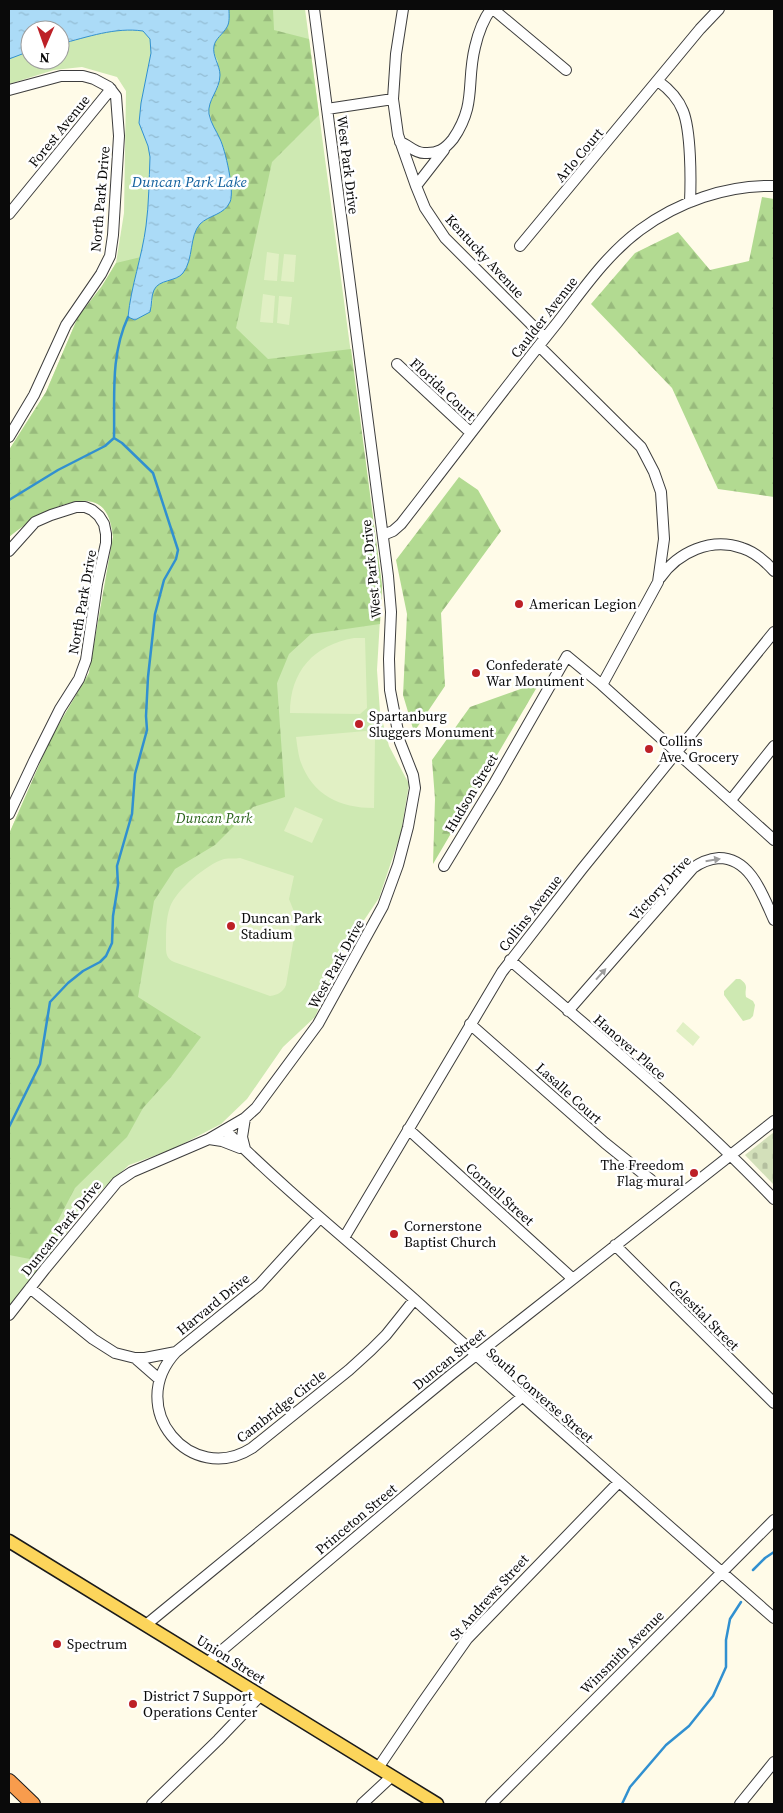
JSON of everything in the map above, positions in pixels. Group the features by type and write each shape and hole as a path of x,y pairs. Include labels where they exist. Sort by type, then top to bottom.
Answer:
{"highway":[{"path":"9,1781 33,1804"}],"main road":[{"name":"Union Street","path":"9,1541 147,1624 437,1804"}],"street":[{"name":"West Park Drive","path":"225,1130 245,1118 266,1097 323,1017 383,906 398,864 408,827 414,794 414,781 400,742 390,690 390,603 314,9"},
{"name":"Kentucky Avenue","path":"403,9 396,54 393,100 400,142 425,208 446,238 646,454 658,481 663,500 664,539 658,582"},
{"path":"416,186 460,127 469,107 474,49 479,33 492,9 566,70"},
{"name":"Arlo Court","path":"520,246 719,9"},
{"path":"9,90 50,78 72,75 94,79 111,89"},
{"path":"658,81 666,87 678,102 686,120 690,202"},
{"name":"Forest Avenue","path":"9,214 111,89"},
{"name":"North Park Drive","path":"9,437 34,394 66,325 101,274 110,256 113,240 119,136 117,100 111,89"},
{"path":"327,109 393,100"},
{"path":"400,142 414,151 423,153 430,154 444,150"},
{"name":"Caulder Avenue","path":"382,535 393,531 401,524 542,342 602,267 625,242 652,221 690,202 735,189 774,186"},
{"name":"Florida Court","path":"397,364 471,434"},
{"name":"North Park Drive","path":"9,552 35,522 76,507 85,507 92,510 104,524 106,534 86,660 9,814"},
{"path":"774,571 762,559 743,548 730,545 715,544 695,550 676,560 658,582 602,685 774,840"},
{"name":"Collins Avenue","path":"344,1238 470,1024 510,960 774,632"},
{"name":"Hudson Street","path":"444,866 495,782 567,656 602,685"},
{"path":"731,800 774,746"},
{"name":"Victory Drive","path":"568,1011 693,868 702,862 713,858 724,858 743,866 753,878 774,920"},
{"name":"Hanover Place","path":"510,960 731,1155 774,1199"},
{"name":"Lasalle Court","path":"470,1024 605,1143 651,1180"},
{"path":"245,1118 242,1137 245,1150"},
{"name":"Duncan Street","path":"147,1624 475,1356 774,1121"},
{"name":"Duncan Park Drive","path":"9,1316 117,1182 132,1172 225,1130"},
{"name":"South Converse Street","path":"225,1130 320,1218 475,1356 774,1618"},
{"name":"Cornell Street","path":"408,1130 573,1279"},
{"name":"South Converse Street","path":"208,1139 222,1141 245,1150"},
{"name":"Harvard Drive","path":"30,1288 92,1339 106,1348 136,1358 176,1352 259,1285 320,1218"},
{"name":"Celestial Street","path":"615,1245 774,1403"},
{"name":"Cambridge Circle","path":"176,1352 159,1379 157,1398 165,1426 174,1439 186,1448 206,1457 235,1457 252,1448 349,1370 386,1335 414,1300"},
{"path":"136,1358 159,1379"},
{"name":"Princeton Street","path":"208,1662 522,1397"},
{"name":"St Andrews Street","path":"378,1768 467,1639 619,1482"},
{"name":"Winsmith Avenue","path":"492,1804 774,1520"},
{"path":"152,1804 261,1695"},
{"path":"740,1804 774,1762"},
{"path":"362,1804 392,1776"}],"green space":[{"name":"Duncan Park","path":"9,9 305,9 382,586 377,670 380,712 389,746 409,784 401,833 379,898 342,953 315,1017 283,1047 247,1099 221,1124 173,1149 129,1165 94,1197 9,1307 9,834 51,738 89,673 113,537 109,518 103,508 93,502 81,501 68,503 40,515 9,537 9,450 46,392 78,317 102,286 116,263 124,213 126,91 117,77 82,67 70,68 70,20 20,20 20,70 54,70 9,84"},
{"name":"Duncan Park","path":"229,9 273,9 274,30 309,39 319,115 272,162 236,328 268,359 351,349 382,586 380,624 311,634 289,654 277,683 285,797 253,807 215,845 175,869 154,901 138,997 201,1037 171,1077 143,1108 127,1137 75,1188 54,1228 30,1259 9,1255 9,834 51,738 89,673 113,537 109,518 103,508 93,502 81,501 68,503 40,515 9,537 9,450 46,392 78,317 102,286 116,263 141,257 130,300 152,305 153,291 156,286 175,279 185,270 198,227 203,221 224,209 219,137 213,127 209,109 219,85 218,61 214,53 214,44 228,26"},
{"path":"762,197 774,199 774,497 718,489 672,388 591,304 635,253 678,232 710,270 749,261"},
{"path":"267,252 279,254 277,281 264,280"},
{"path":"284,254 296,255 294,282 281,281"},
{"path":"263,294 275,296 273,323 260,322"},
{"path":"279,296 292,297 289,325 277,323"},
{"path":"459,477 478,490 501,531 441,613 445,686 414,732 403,695 407,614 396,560"},
{"path":"354,638 365,638 367,708 360,714 290,713 294,685 307,662 327,647"},
{"path":"540,682 433,864 435,799 432,760 470,707"},
{"path":"366,731 375,738 374,808 338,802 319,791 305,772 300,760 296,737"},
{"path":"295,807 323,819 312,843 284,831"},
{"name":"Duncan Park Stadium","path":"240,858 294,876 289,899 297,919 286,985 282,991 273,996 174,962 167,954 166,934 168,916 173,900 185,886 209,866 224,859"},
{"path":"736,979 740,979 745,984 746,997 753,1001 755,1005 753,1016 743,1021 724,995 724,991"},
{"path":"683,1022 700,1037 693,1046 676,1031"},
{"path":"774,1132 774,1185 745,1155"}],"water":[{"name":"Duncan Park Lake","path":"9,9 229,9 228,25 214,46 220,75 210,104 209,114 227,160 231,189 230,202 224,210 200,224 194,235 189,261 183,273 156,286 152,295 150,312 135,320 128,317 148,209 150,157 139,123 151,53 150,39 143,31 122,30 70,41 70,20 20,20 20,55 9,59"}],"waterway":[{"path":"9,500 58,470 105,446 114,438 116,362 118,347 128,317"},
{"path":"9,1127 40,1064 50,1002 68,983 83,971 100,962 106,956 112,943 113,916 118,885 117,866 132,814 135,774 147,730 148,677 155,614 164,580 176,559 178,550 153,473 122,443 114,438"},
{"path":"753,1570 774,1552"},
{"path":"622,1804 630,1787 666,1745 689,1726 713,1696 726,1667 726,1640 730,1619 741,1602"}],"place":[{"name":"American Legion","path":"519,604"},
{"name":"Confederate War Monument","path":"476,673"},
{"name":"Spartanburg Sluggers Monument","path":"359,724"},
{"name":"Collins Ave. Grocery","path":"649,749"},
{"name":"Duncan Park Stadium","path":"231,926"},
{"name":"The Freedom Flag mural","path":"694,1173"},
{"name":"Cornerstone Baptist Church","path":"394,1234"},
{"name":"Spectrum","path":"57,1644"},
{"name":"District 7 Support Operations Center","path":"133,1704"}]}
